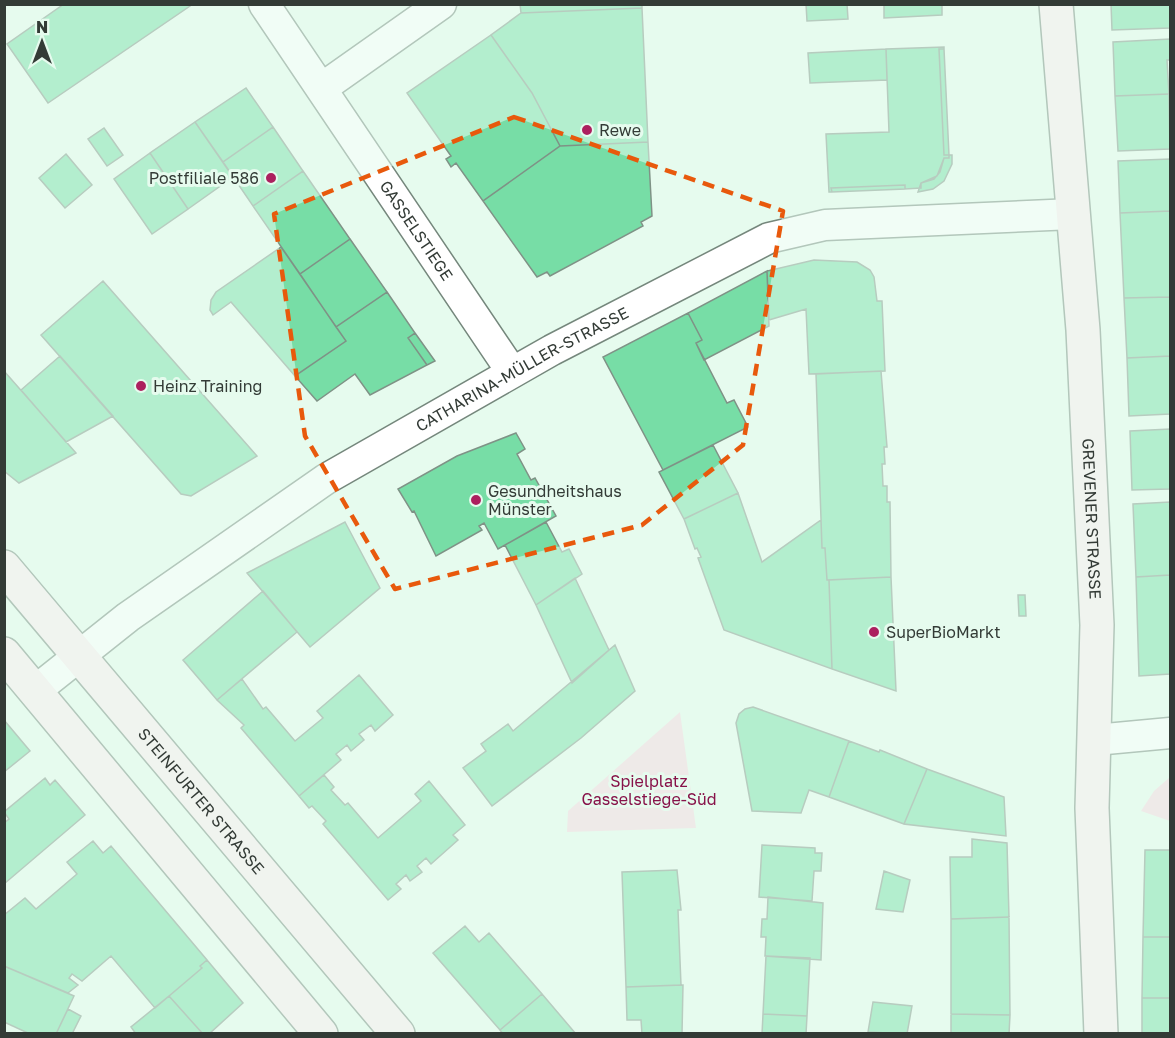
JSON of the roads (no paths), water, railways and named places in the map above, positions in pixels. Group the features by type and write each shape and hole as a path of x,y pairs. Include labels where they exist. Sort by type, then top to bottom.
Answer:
{"main road":[{"name":"GREVENER STRASSE","path":"1056,4 1083,330 1097,613 1092,808 1101,1034"},
{"name":"STEINFURTER STRASSE","path":"4,567 398,1034"},
{"path":"4,654 321,1034"}],"street":[{"name":"GASSELSTIEGE","path":"264,4 512,372"},
{"path":"322,88 441,4"},
{"name":"CATHARINA-MÜLLER-STRASSE","path":"35,691 128,617 326,479 512,372 769,238 825,225 1073,214"},
{"path":"1095,740 1170,733"}],"place":[{"name":"Rewe","path":"587,130"},
{"name":"Postfiliale 586","path":"271,178"},
{"name":"Heinz Training","path":"141,386"},
{"name":"Gesundheitshaus Münster","path":"476,500"},
{"name":"SuperBioMarkt","path":"874,632"}],"park label":[{"name":"Spielplatz Gasselstiege-Süd","path":"649,790"}]}
